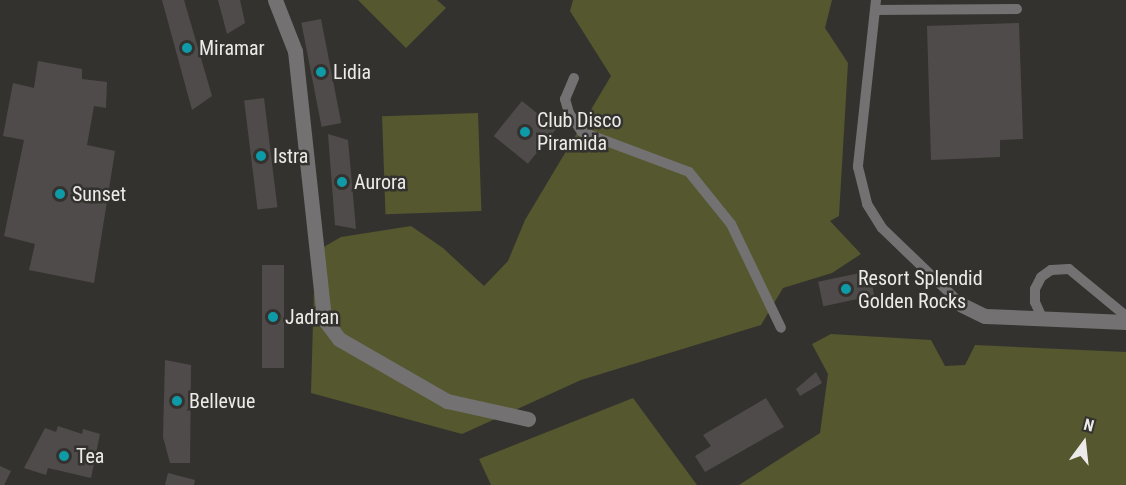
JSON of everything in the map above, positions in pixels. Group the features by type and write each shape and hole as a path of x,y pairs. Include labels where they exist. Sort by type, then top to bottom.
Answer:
{"street":[{"path":"275,0 296,51 324,319 339,339 447,401 528,419"},
{"path":"962,305 985,316 1126,322"}],"lane":[{"path":"962,305 882,228 867,204 858,167 876,5 1017,9"},
{"path":"574,78 565,99 568,113 582,132 689,172 731,224 781,328"},
{"path":"1043,320 1035,302 1035,289 1041,277 1051,270 1069,269 1126,316"}],"green space":[{"path":"358,0 437,0 446,8 406,48"},
{"path":"573,0 832,0 825,28 848,63 839,216 830,221 861,254 832,273 783,288 761,325 581,380 462,434 311,393 315,252 341,237 411,226 443,248 484,286 508,261 525,220 611,76 570,11"},
{"path":"478,113 481,211 385,214 382,116"},
{"path":"831,334 931,340 945,366 965,365 975,345 1126,352 1126,485 739,485 820,433 828,374 812,344"},
{"path":"633,398 697,485 491,485 479,459"}],"building":[{"name":"Miramar","path":"162,0 184,0 212,96 192,110"},
{"path":"218,0 240,0 245,23 227,34"},
{"name":"Lidia","path":"321,19 341,123 322,127 301,23"},
{"path":"1019,23 1023,139 1000,140 1000,157 931,160 927,26"},
{"name":"Sunset","path":"38,61 82,69 82,79 107,82 106,108 94,106 87,145 115,151 94,283 29,270 35,244 4,236 24,140 3,136 13,83 34,88"},
{"name":"Istra","path":"264,98 277,207 258,210 244,100"},
{"name":"Club Disco Piramida","path":"522,101 556,129 528,164 494,136"},
{"name":"Aurora","path":"328,134 348,140 356,229 335,225"},
{"name":"Jadran","path":"262,265 284,265 284,368 262,368"},
{"name":"Resort Splendid Golden Rocks","path":"869,271 874,295 823,306 818,282"},
{"name":"Bellevue","path":"165,360 191,365 190,463 170,463 163,437"},
{"path":"816,372 822,383 800,396 796,389"},
{"path":"766,398 784,427 705,472 695,456 711,446 703,435"},
{"name":"Tea","path":"58,426 82,434 83,429 100,434 91,478 48,468 46,475 24,468 45,428 56,432"},
{"path":"0,466 11,471 4,485 0,485"},
{"path":"168,473 195,480 194,485 165,485"}],"place":[{"name":"Miramar","path":"187,48"},
{"name":"Lidia","path":"321,72"},
{"name":"Club Disco Piramida","path":"525,132"},
{"name":"Istra","path":"261,156"},
{"name":"Aurora","path":"342,182"},
{"name":"Sunset","path":"60,194"},
{"name":"Resort Splendid Golden Rocks","path":"846,289"},
{"name":"Jadran","path":"273,317"},
{"name":"Bellevue","path":"177,401"},
{"name":"Tea","path":"64,456"}]}
